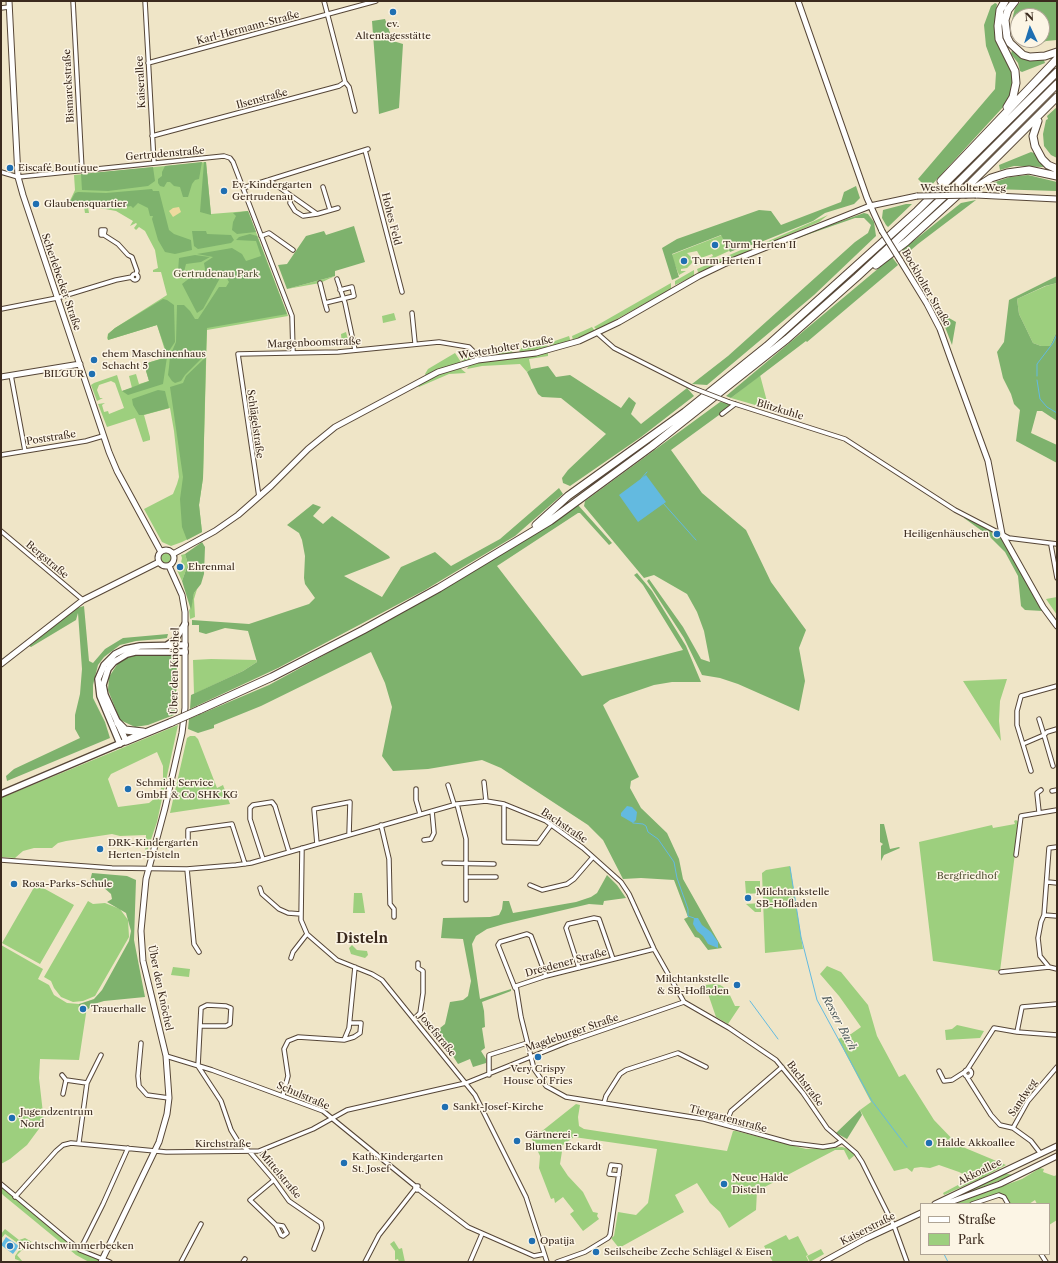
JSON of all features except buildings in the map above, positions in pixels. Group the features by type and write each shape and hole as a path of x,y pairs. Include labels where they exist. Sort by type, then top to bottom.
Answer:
{"highway":[{"path":"997,122 1013,97 1016,83 1015,71 999,39 998,26 1000,10 1005,1"},
{"path":"1015,1 1008,10 1005,20 1006,37 1010,42 1023,54 1030,57 1045,56 1057,52"},
{"path":"917,211 922,201 1057,59"},
{"path":"517,540 568,496 685,412 767,346 917,211 1057,72"},
{"path":"123,742 172,722 272,677 363,630 439,588 550,521 690,417 787,338 857,277 953,188 1057,84"},
{"path":"857,277 906,242 995,161 1057,97"},
{"path":"1047,107 1035,127 1033,136 1035,146 1042,159 1048,165 1057,169"},
{"path":"938,213 976,186 1007,172 1029,170 1057,176"},
{"path":"118,723 125,730 130,732 141,732 154,729"}],"main road":[{"path":"167,646 176,640 185,624"},
{"path":"123,742 100,696 98,686 100,672 109,659 125,649 185,645"},
{"path":"123,742 118,723 105,695 103,685 108,669 114,662 127,654 135,652 185,652"},
{"path":"1,794 123,742"}],"street":[{"name":"Scherlebecker Straße","path":"9,1 18,177 103,436 117,471 161,552"},
{"name":"Bismarckstraße","path":"73,1 82,170"},
{"name":"Kaiserallee","path":"145,1 154,163"},
{"path":"324,1 345,82 349,87 355,111"},
{"name":"Karl-Hermann-Straße","path":"148,63 376,1"},
{"name":"Bockholter Straße","path":"798,1 870,206 882,230 927,304 945,342 988,461 1002,534 1043,607 1057,626"},
{"path":"1,8 9,7"},
{"name":"Ilsenstraße","path":"152,136 339,86 345,82"},
{"name":"Hohes Feld","path":"243,188 366,150 402,292"},
{"name":"Gertrudenstraße","path":"18,177 227,157 233,162 292,316 293,352"},
{"path":"1,172 18,177"},
{"path":"269,180 317,214"},
{"path":"323,187 330,210"},
{"name":"Westerholter Weg","path":"870,206 917,196 976,195 1057,199"},
{"path":"291,196 290,203 295,212 303,216 338,208"},
{"name":"Westerholter Straße","path":"172,554 226,524 259,497 317,441 340,424 438,372 478,360 548,351 579,341 597,333 699,276 870,206"},
{"path":"261,236 269,233 293,250"},
{"path":"1,309 57,298 116,280 132,277 133,274 136,274 137,271 132,257 118,244 104,235"},
{"path":"337,279 345,303 355,350"},
{"path":"320,283 327,310"},
{"path":"325,303 354,296 352,287 340,290"},
{"path":"412,313 415,343"},
{"name":"Blitzkuhle","path":"597,333 614,348 693,388 729,402 845,439 955,510 1009,538 1051,545 1057,544"},
{"name":"Margenboomstraße","path":"238,354 355,350 415,343 439,342 469,347 478,360"},
{"name":"Schlägelstraße","path":"238,354 259,497"},
{"path":"1,377 80,364"},
{"path":"10,375 25,451"},
{"path":"722,414 735,404"},
{"name":"Poststraße","path":"1,455 103,436"},
{"name":"Bergstraße","path":"1,531 83,600"},
{"path":"1051,545 1057,578"},
{"path":"168,551 172,554 174,559 169,566 164,566 159,562 158,558 161,552 168,551"},
{"path":"1,664 83,600 159,562"},
{"name":"Über den Knöchel","path":"102,1261 156,1151 163,1129 169,1098 166,1056 142,950 142,910 148,868 165,808 182,733 185,708 184,602 169,566"},
{"path":"1031,771 1017,725 1017,712 1021,696 1057,686"},
{"path":"1039,719 1053,766"},
{"path":"1023,744 1044,735 1047,732 1057,729"},
{"path":"484,782 486,801"},
{"path":"448,785 466,839 466,900"},
{"path":"416,789 416,800 420,814"},
{"path":"1032,794 1041,790"},
{"path":"1037,793 1039,812"},
{"name":"Bachstraße","path":"1,860 77,867 187,869 245,864 455,804 486,801 504,804 523,810 551,825 593,856 623,884 654,949 684,1002 729,1028 776,1060 803,1093 827,1128 842,1141"},
{"path":"263,859 250,820 250,808 254,805 272,802 275,806 289,852"},
{"path":"317,844 314,809 350,802 349,835"},
{"path":"504,804 504,842 538,843 551,825"},
{"path":"1016,855 1021,816 1057,810"},
{"path":"424,840 431,839 434,833 432,811"},
{"path":"188,839 188,830 232,824 245,864"},
{"path":"381,825 389,859 390,904 394,909 394,917"},
{"path":"1049,967 1040,956 1038,938 1044,915 1048,882 1046,873 1049,848 1057,847"},
{"path":"291,958 293,952 307,934 301,920 302,848"},
{"path":"530,885 542,890 567,884 574,879 593,856"},
{"path":"444,863 494,864"},
{"path":"187,869 194,944 199,952"},
{"path":"467,877 496,877"},
{"path":"1048,882 1057,883"},
{"path":"260,888 262,894 279,909 288,913 301,914"},
{"path":"1044,915 1057,916"},
{"path":"579,968 566,928 568,924 594,918 599,920 613,959"},
{"name":"Josefstraße","path":"307,934 336,960 372,974 382,980 466,1082 475,1095 526,1197 547,1262"},
{"path":"531,1056 515,988 498,945 500,942 527,934 531,936 546,976"},
{"name":"Dresdener Straße","path":"515,988 519,984 546,976 654,949"},
{"path":"414,1019 420,1013 423,993 423,971 418,968 418,963"},
{"path":"344,1040 350,1023 354,967"},
{"path":"1001,972 1049,967 1057,969"},
{"name":"Magdeburger Straße","path":"466,1082 489,1075 531,1056 684,1002"},
{"path":"1017,1032 1022,1007 1057,1004"},
{"path":"198,1066 201,1008 204,1005 226,1006 231,1008 230,1024 226,1026 201,1026"},
{"path":"283,1095 288,1076 284,1050 288,1041 298,1037 344,1040 357,1036 360,1031 361,1024 350,1023"},
{"path":"1013,1128 1000,1125 991,1115 965,1074 994,1028 1017,1032 1057,1035"},
{"path":"141,1043 139,1086 147,1095 169,1098"},
{"path":"489,1075 489,1055 527,1043"},
{"path":"604,1103 606,1096 620,1074 626,1070 678,1053 706,1067"},
{"path":"79,1142 87,1083 101,1055"},
{"name":"Schulstraße","path":"166,1056 283,1095 323,1111 416,1188 468,1227 534,1256 544,1254"},
{"name":"Tiergartenstraße","path":"531,1056 534,1069 546,1086 566,1097 685,1115 811,1147 829,1147 842,1141"},
{"name":"Mittelstraße","path":"198,1066 221,1100 231,1130 244,1149 250,1152 274,1180 289,1201 321,1224 322,1228 314,1249"},
{"path":"725,1125 731,1111 782,1067"},
{"name":"Sandweg","path":"1041,1154 1031,1141 1013,1128 1028,1102 1057,1067"},
{"path":"939,1072 944,1081 952,1080 967,1070"},
{"path":"62,1075 66,1080 87,1083"},
{"path":"63,1094 66,1080"},
{"name":"Kirchstraße","path":"15,1197 63,1145 79,1142 156,1151 259,1151 299,1135 347,1110 466,1082"},
{"path":"842,1141 856,1153 862,1162 894,1226 908,1262"},
{"name":"Akkoallee","path":"947,1202 1057,1146"},
{"path":"80,1250 128,1148"},
{"path":"1039,1165 1042,1159 1041,1154"},
{"name":"Akkoallee","path":"947,1202 993,1186 1057,1156"},
{"path":"1031,1169 1023,1169 1022,1166 1032,1158"},
{"path":"557,1262 585,1252 608,1238 610,1235 619,1176"},
{"path":"274,1180 250,1200 276,1225"},
{"path":"1,1184 80,1250 102,1261 110,1262"},
{"path":"365,1262 379,1235 416,1188"},
{"path":"975,1203 1000,1195 1004,1197 1007,1203"},
{"name":"Kaiserstraße","path":"823,1262 920,1213"},
{"path":"181,1262 201,1224"},
{"path":"470,1262 482,1234"}],"green space":[{"path":"1021,1 1057,1 1057,40 1050,41 1050,8 1015,8"},
{"path":"995,3 997,4 995,18 996,29 1013,74 1012,90 1004,106 928,189 918,179 995,89 996,73 986,46 984,25 991,6"},
{"path":"385,19 393,41 403,44 399,108 379,114 372,21"},
{"path":"1012,50 1028,60 1044,60 1045,63 1022,72 1020,71 1018,63 1011,54"},
{"path":"1057,107 1057,158 1051,155 1044,146 1043,134 1046,120 1048,119 1047,116"},
{"path":"1031,152 1034,153 1044,167 1014,166 1000,170 999,165"},
{"path":"202,162 199,179 195,180 192,184 188,197 183,197 180,187 174,186 170,182 167,182 164,187 160,186 158,183 158,179 162,176 165,166"},
{"path":"204,162 206,162 211,215 200,212"},
{"name":"Gertrudenau Park","path":"206,162 211,214 248,211 288,316 207,330 203,478 199,505 202,532 171,546 162,542 144,509 173,494 179,477 170,408 144,415 150,440 143,442 135,418 107,427 98,404 105,403 102,405 104,412 108,411 109,414 124,408 115,383 111,381 99,385 97,390 100,398 103,398 97,401 91,385 117,375 122,391 132,388 129,376 136,374 139,384 149,381 144,364 167,357 157,325 108,340 107,338 108,334 115,328 167,295 161,272 153,272 153,270 158,268 155,250 145,231 139,227 136,230 134,228 137,224 136,223 130,226 133,221 116,211 88,207 89,213 85,213 84,207 88,205 67,207 75,190 74,175"},
{"path":"153,167 155,181 148,186 108,191 82,190 81,174"},
{"path":"1028,175 1057,182 1057,191 991,189 989,184 1010,177"},
{"path":"856,186 860,198 854,204 825,213 813,221 756,244 742,247 730,252 721,235 672,254 679,277 672,280 662,248 677,239 759,210 771,211 781,225 841,202 844,192"},
{"path":"152,189 153,191 159,191 169,230 174,234 191,240 192,250 175,254 165,252 158,240 152,219 153,216 150,216 148,208 138,203 133,208 131,206 119,208 93,205 67,207 75,193 78,192 106,193"},
{"path":"976,200 904,256 901,251 961,203"},
{"path":"906,204 912,204 888,227 882,218 883,210"},
{"path":"248,211 256,232 237,234 232,230 233,222 236,216 233,213"},
{"path":"864,213 868,214 874,222 876,236 814,295 707,385 692,384 728,356 855,242 868,233 871,225 864,218 855,218 792,240 791,239"},
{"path":"828,215 819,222 698,272 697,269 741,250 757,246"},
{"path":"354,226 365,262 335,271 335,276 287,289 278,265 287,264 306,236 324,231 326,235"},
{"path":"192,231 206,231 207,234 231,235 234,240 231,243 198,249 194,246"},
{"path":"250,234 257,236 287,314 207,328 206,354 181,381 175,383 168,375 170,356 176,342 177,305 184,305 195,319 198,319 219,287 226,287 229,282 226,277 220,278 203,309 197,313 182,284 191,277 204,275 204,263 213,257 197,254 232,248 242,254 246,261 261,256 256,241 236,240 239,237"},
{"path":"722,235 729,251 696,266 695,264 713,256 712,254 701,258 697,251 687,253 692,258 692,263 687,268 681,269 681,271 686,271 679,275 671,255"},
{"path":"195,255 210,257 201,262 186,264 184,272 178,272 179,258"},
{"path":"892,257 898,265 807,342 806,341 731,398 726,396"},
{"path":"694,270 694,276 675,285 675,281"},
{"path":"335,276 320,283 287,289"},
{"path":"1057,276 1057,283 1045,286 1017,299 1019,314 1033,343 1041,346 1050,346 1057,331 1057,421 1042,411 1037,411 1031,433 1057,445 1057,463 1016,441 1020,410 1014,404 1003,378 997,352 1004,342 1009,300"},
{"path":"671,283 671,289 597,330 594,327"},
{"path":"1057,283 1057,331 1050,346 1041,346 1033,343 1019,314 1017,299 1046,286"},
{"path":"163,299 174,305 175,342 167,354 157,325 108,340 108,334 115,328"},
{"path":"931,302 937,306 942,314 956,322 952,345 945,327"},
{"path":"394,313 396,320 383,323 382,316"},
{"path":"592,327 595,331 573,340 572,336"},
{"path":"346,332 349,344 342,346 341,334"},
{"path":"569,336 571,342 551,348 549,343"},
{"path":"547,343 548,349 522,353 519,351 521,348"},
{"path":"465,350 469,352 471,356 469,360 465,362 461,360 459,356 461,352"},
{"path":"480,350 511,351 515,353 488,357 478,352"},
{"path":"455,353 461,362 426,376 425,374 428,369"},
{"path":"548,353 548,356 529,359 531,369 527,372 520,364 482,366 467,369 470,364"},
{"path":"167,357 163,384 128,395 122,391 149,381 144,364"},
{"path":"206,357 203,478 199,505 202,532 187,540 182,527 180,499 183,477 170,387 183,383 186,376"},
{"path":"548,366 556,377 570,375 621,408 629,397 636,403 631,414 641,424 687,388 694,396 641,437 570,486 563,483 562,478 568,470 606,434 561,398 542,397 538,394 527,372 531,369"},
{"path":"460,368 466,373 449,374 419,387 417,385 441,374"},
{"path":"760,375 769,409 731,398"},
{"path":"158,390 165,391 169,408 139,415 133,405 132,399"},
{"path":"720,402 729,403 730,407 671,450 702,493 746,530 771,582 806,630 799,648 805,681 799,711 738,684 720,678 702,675 684,638 647,581 649,579 683,627 701,659 710,662 704,631 697,612 687,594 654,575 644,578 584,506 585,501"},
{"path":"559,488 563,494 515,536 425,590 278,668 190,709 191,695 243,671 257,662 248,631 225,628 206,634 199,632 199,625 192,625 192,620 249,624 309,604 315,598 305,584 305,556 302,540 299,533 287,525 313,504 321,507 313,516 323,524 332,516 389,556 390,558 344,576 382,597 401,567 435,552 451,566 500,539"},
{"path":"578,505 612,543 609,545 580,513 578,513 497,566 582,676 683,650 643,585 634,575 637,573 652,591 686,646 701,682 672,682 654,685 610,700 603,705 639,777 631,781 630,788 641,808 667,833 679,859 683,879 722,948 708,950 699,938 695,937 684,919 688,917 674,880 641,878 623,879 603,840 588,825 501,768 482,760 428,769 393,771 382,756 392,707 385,683 371,652 261,706 214,725 214,728 198,733 188,729 189,719 269,685 427,599 546,527"},
{"path":"965,516 1001,536 1043,611 1025,610 1021,606 1018,576 1005,552 989,536 964,518"},
{"path":"202,542 205,547 204,574 201,584 194,593 191,610 182,581 188,564 185,554"},
{"path":"166,553 171,558 166,563 161,558"},
{"path":"185,554 188,564 182,581 177,570 180,568 182,558 181,555"},
{"path":"197,589 194,599 195,617 190,619 189,609 190,610 194,593"},
{"path":"1057,597 1057,615 1046,599"},
{"path":"84,606 89,661 93,663 105,649 123,638 168,634 167,638 136,641 120,645 104,657 98,665 93,685 93,698 105,722 110,738 7,781 6,776 14,769 80,738 75,729 75,715 80,694 82,669 78,613 76,620 31,647 29,646 77,608"},
{"path":"133,654 174,655 177,669 176,706 174,715 148,725 135,727 120,720 108,690 109,677 120,660"},
{"path":"193,660 256,660 257,662 243,671 194,694"},
{"path":"1007,679 1000,701 999,721 1001,741 963,681"},
{"path":"178,725 157,822 145,857 146,835 120,836 112,834 66,841 58,843 52,848 34,848 23,851 15,858 1,857 1,798","holes":["157,752 163,766 163,781 159,795 149,803 118,807 108,779 111,774"]},
{"path":"190,736 195,736 198,739 217,788 223,785 230,804 170,813 187,738"},
{"name":"Bergfriedhof","path":"1016,820 1019,822 1000,971 933,961 919,842 992,825 993,828 1015,824 1014,821"},
{"path":"880,824 884,824 890,849 900,848 884,855 881,861 881,846 883,844 880,842"},
{"path":"790,866 803,949 765,953 762,873 766,870"},
{"path":"92,873 127,876 136,880 134,940 145,997 104,1001 94,1004 87,1010 87,1007 79,1007 79,1004 94,999 102,990 129,941 131,931 126,913 107,902 112,899 111,894 102,886 90,881"},
{"path":"607,875 617,885 626,898 604,901 603,905 589,904 504,924 487,929 476,936 472,944 480,999 511,989 511,991 482,1002 485,1027 482,1028 485,1048 481,1051 486,1059 486,1063 473,1067 470,1059 458,1064 446,1045 434,1033 445,1024 450,1002 463,1000 468,996 471,981 463,939 441,938 443,918 490,917 499,915 502,909 503,901 509,901 513,913 576,902 591,897 597,893"},
{"path":"745,881 760,881 760,893 746,894"},
{"path":"36,884 74,905 40,964 2,943"},
{"path":"354,893 362,893 365,913 353,913"},
{"path":"88,901 93,904 105,903 120,909 128,920 129,937 95,996 83,1001 73,1002 61,997 51,981 44,977"},
{"path":"761,903 761,912 755,912 746,904"},
{"path":"1,945 43,969 38,979 49,985 54,995 67,1003 79,1004 79,1007 87,1007 79,1060 40,1059 39,1078 44,1122 27,1145 10,1159 1,1164"},
{"path":"352,945 357,950 367,951 368,955 365,958 351,954 349,948"},
{"path":"827,966 841,972 868,1005 877,1036 899,1077 905,1074 934,1120 958,1145 1006,1165 982,1178 944,1195 943,1193 971,1178 939,1165 930,1168 914,1168 912,1172 907,1168 894,1171 860,1110 871,1102 838,1039 851,1034 861,1027 839,996 820,974"},
{"path":"173,967 190,969 189,977 171,975"},
{"path":"705,985 720,985 727,989 735,1006 740,1006 728,1024 716,1017"},
{"path":"957,1025 984,1031 980,1038 946,1040 945,1030 952,1029"},
{"path":"576,1104 580,1105 578,1117 579,1126 584,1129 727,1151 733,1131 736,1131 806,1149 842,1147 849,1149 855,1155 849,1160 844,1150 835,1150 757,1191 756,1210 729,1228 720,1212 710,1203 697,1183 675,1195 684,1212 619,1248 611,1238 614,1236 618,1212 636,1215 648,1203 657,1149 574,1137 563,1145 560,1164 568,1176 583,1192 593,1212 598,1213 597,1216 599,1219 583,1231 570,1214 574,1211 563,1197 555,1203 554,1198 551,1199 539,1168 540,1156 532,1139"},
{"path":"860,1110 862,1115 847,1139 836,1133"},
{"path":"1040,1168 1044,1169 1043,1172 1054,1176 1057,1175 1057,1220 1050,1224 1050,1203 1036,1203 1035,1200 1030,1203 1010,1203 1003,1194 1000,1193 969,1203 957,1203 1022,1179"},
{"path":"1002,1173 1014,1175 951,1199"},
{"path":"1,1184 80,1250 102,1260 101,1262 89,1262 76,1255 3,1195 1,1192"},
{"path":"5,1229 19,1240 25,1238 32,1242 19,1244 5,1234 1,1239 1,1234"},
{"path":"786,1235 789,1240 798,1236 808,1255 806,1256 809,1262 773,1262 764,1246"},
{"path":"394,1241 399,1249 402,1248 405,1262 399,1262 398,1259 395,1260 395,1251 390,1244"},
{"path":"33,1245 32,1247 22,1250 17,1255 23,1262 15,1259 15,1256 22,1246"},
{"path":"821,1249 824,1254 810,1262 807,1256"}],"sand":[{"path":"179,207 181,212 173,217 169,211 173,208"}],"water":[{"path":"646,475 666,502 638,522 619,495"},
{"path":"627,806 632,807 637,812 636,820 633,823 621,816 621,813"},
{"path":"694,918 698,918 702,925 711,932 718,942 718,948 708,944 703,936 697,931 693,924"},
{"name":"Nichtschwimmerbecken","path":"6,1237 19,1246 13,1254 1,1245"}],"waterway":[{"path":"1037,376 1037,364 1053,343 1057,334"},
{"path":"1037,380 1040,399 1047,407 1057,413"},
{"path":"641,479 647,472"},
{"path":"663,503 696,540"},
{"path":"633,823 643,824 646,826 648,832 658,839 674,862 677,878 688,909 688,916 694,918"},
{"name":"Resser Bach","path":"790,867 801,937 817,1000 872,1101 907,1147"},
{"path":"750,1001 778,1039"},
{"name":"Resser Bach","path":"944,1255 948,1262"}],"place":[{"name":"ev. Altentagesstätte","path":"393,12"},
{"name":"Eiscafé Boutique","path":"10,168"},
{"name":"Ev. Kindergarten Gertrudenau","path":"224,191"},
{"name":"Glaubensquartier","path":"36,204"},
{"name":"Turm Herten II","path":"715,245"},
{"name":"Turm Herten I","path":"684,261"},
{"name":"ehem Maschinenhaus Schacht 5","path":"94,360"},
{"name":"BILGUR","path":"92,374"},
{"name":"Heiligenhäuschen","path":"997,534"},
{"name":"Ehrenmal","path":"180,567"},
{"name":"Schmidt Service GmbH & Co SHK KG","path":"128,789"},
{"name":"DRK-Kindergarten Herten-Disteln","path":"100,849"},
{"name":"Rosa-Parks-Schule","path":"14,884"},
{"name":"Milchtankstelle SB-Hofladen","path":"748,898"},
{"name":"Milchtankstelle & SB-Hofladen","path":"737,985"},
{"name":"Trauerhalle","path":"83,1009"},
{"name":"Very Crispy House of Fries","path":"538,1057"},
{"name":"Sankt-Josef-Kirche","path":"445,1107"},
{"name":"Jugendzentrum Nord","path":"12,1118"},
{"name":"Gärtnerei - Blumen Eckardt","path":"517,1141"},
{"name":"Halde Akkoallee","path":"929,1143"},
{"name":"Kath. Kindergarten St. Josef","path":"344,1163"},
{"name":"Neue Halde Disteln","path":"724,1184"},
{"name":"Opatija","path":"532,1241"},
{"name":"Nichtschwimmerbecken","path":"10,1246"},
{"name":"Seilscheibe Zeche Schlägel & Eisen","path":"596,1252"}],"district":[{"name":"Disteln","path":"362,939"}]}
